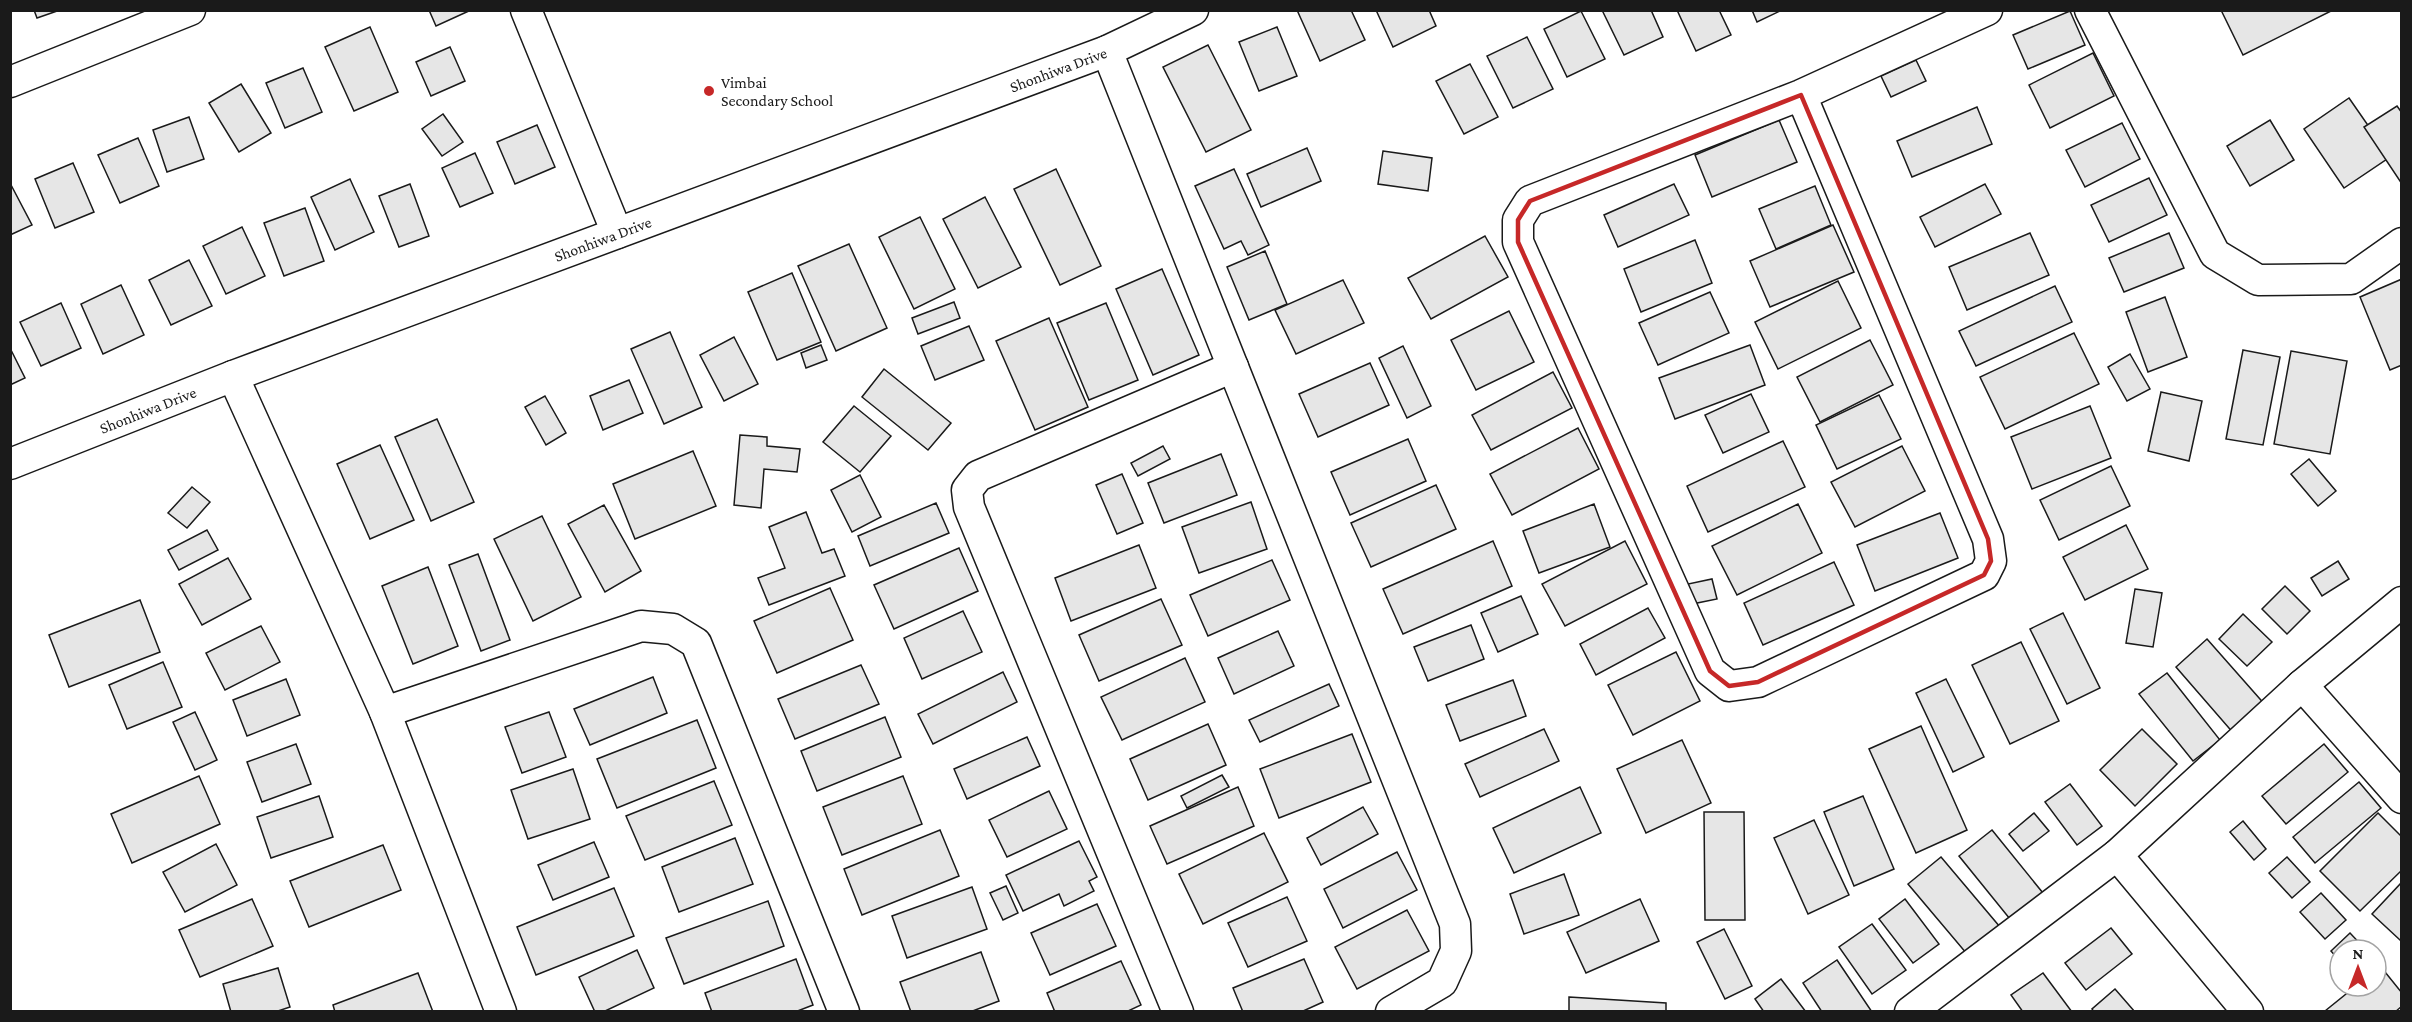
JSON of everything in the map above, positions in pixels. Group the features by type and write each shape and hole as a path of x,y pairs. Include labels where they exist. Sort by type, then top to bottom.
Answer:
{"street":[{"path":"10,82 190,10"},
{"path":"526,10 617,233"},
{"name":"Shonhiwa Drive","path":"10,464 233,376 1107,51 1193,10"},
{"path":"1801,95 1988,539 1991,561 1984,575 1758,682 1729,686 1710,671 1518,242 1518,220 1530,201 1801,95 1987,10"},
{"path":"2090,10 2215,254 2258,280 2351,279 2402,243"},
{"path":"1107,51 1455,924 1456,951 1442,982 1391,1011"},
{"path":"1178,1011 969,507 967,490 978,476 1233,367"},
{"path":"233,376 385,712 501,1011"},
{"path":"1910,1011 2117,855 2302,685 2402,602"},
{"path":"385,712 642,626 673,628 696,643 844,1011"},
{"path":"2302,685 2402,798"},
{"path":"2117,855 2248,1011"}],"highlighted area":[{"path":"1801,95 1988,539 1991,561 1984,575 1758,682 1729,686 1710,671 1518,242 1518,220 1530,201"}],"building":[{"path":"34,10 60,10 37,18"},
{"path":"429,10 471,10 436,26"},
{"path":"1297,10 1351,10 1365,40 1320,61"},
{"path":"1376,10 1429,10 1436,26 1393,47"},
{"path":"1602,10 1651,10 1663,37 1624,55"},
{"path":"1677,10 1719,10 1731,35 1696,51"},
{"path":"1752,10 1782,10 1757,22"},
{"path":"2221,10 2333,10 2243,55"},
{"path":"1581,11 1605,59 1567,77 1544,29"},
{"path":"2070,11 2085,45 2028,69 2013,35"},
{"path":"370,27 398,92 354,111 325,47"},
{"path":"1277,27 1297,76 1259,91 1239,42"},
{"path":"1527,37 1553,89 1513,108 1487,56"},
{"path":"1208,45 1251,130 1206,152 1163,67"},
{"path":"450,47 465,81 431,96 416,62"},
{"path":"2093,53 2114,96 2050,128 2029,85"},
{"path":"1916,60 1926,81 1891,97 1881,76"},
{"path":"1470,64 1498,117 1464,134 1436,81"},
{"path":"303,68 322,112 285,128 266,83"},
{"path":"241,84 271,133 239,152 209,103"},
{"path":"2349,98 2390,157 2344,188 2304,129"},
{"path":"2397,106 2402,113 2402,184 2364,127"},
{"path":"1977,107 1992,144 1912,177 1897,141"},
{"path":"443,114 463,142 442,156 422,129"},
{"path":"189,117 204,159 167,172 153,130"},
{"path":"1779,120 1797,162 1712,197 1695,155"},
{"path":"2270,120 2294,160 2250,186 2227,146"},
{"path":"2122,123 2140,159 2085,187 2066,150"},
{"path":"537,125 555,167 515,184 497,142"},
{"path":"138,138 159,186 120,203 98,155"},
{"path":"1307,148 1321,181 1261,207 1247,174"},
{"path":"1383,151 1432,158 1428,191 1378,184"},
{"path":"475,153 493,193 460,207 442,168"},
{"path":"73,163 94,212 55,228 35,179"},
{"path":"1056,169 1101,266 1060,285 1014,189"},
{"path":"1234,169 1269,245 1248,255 1241,241 1224,249 1195,186"},
{"path":"2149,178 2167,215 2109,242 2091,205"},
{"path":"350,179 374,232 335,250 311,197"},
{"path":"10,183 32,225 10,235"},
{"path":"410,184 429,236 399,247 379,196"},
{"path":"1674,184 1689,215 1618,247 1604,215"},
{"path":"1985,184 2001,214 1935,247 1920,217"},
{"path":"1815,186 1831,225 1776,249 1759,209"},
{"path":"985,197 1021,267 978,288 943,219"},
{"path":"305,208 324,261 284,276 264,223"},
{"path":"920,217 955,289 914,309 879,237"},
{"path":"1833,225 1854,272 1770,307 1750,261"},
{"path":"242,227 265,276 226,294 203,246"},
{"path":"2030,233 2049,275 1967,310 1949,267"},
{"path":"2169,233 2184,268 2124,292 2109,258"},
{"path":"1485,236 1508,277 1431,319 1408,278"},
{"path":"1695,240 1712,283 1641,312 1624,269"},
{"path":"849,244 887,328 836,351 798,266"},
{"path":"1265,251 1287,304 1249,320 1227,267"},
{"path":"189,260 212,306 171,325 149,280"},
{"path":"1162,269 1199,355 1153,375 1116,289"},
{"path":"792,273 821,342 777,360 748,292"},
{"path":"2402,279 2402,365 2390,370 2360,297"},
{"path":"1343,280 1364,323 1296,354 1275,310"},
{"path":"1838,281 1861,328 1778,369 1755,322"},
{"path":"121,285 144,335 103,354 81,304"},
{"path":"2055,286 2072,322 1976,366 1959,331"},
{"path":"1710,292 1729,333 1658,365 1639,323"},
{"path":"2165,297 2187,357 2148,372 2126,312"},
{"path":"954,302 960,318 918,334 912,318"},
{"path":"61,303 81,348 41,366 20,322"},
{"path":"1106,303 1138,380 1089,400 1057,323"},
{"path":"1509,311 1534,362 1476,390 1451,340"},
{"path":"1049,318 1088,407 1035,430 996,341"},
{"path":"969,326 984,360 935,380 921,346"},
{"path":"670,332 702,407 664,424 631,349"},
{"path":"2074,333 2099,384 2005,429 1980,377"},
{"path":"734,337 758,384 724,401 700,355"},
{"path":"1870,340 1893,385 1820,422 1797,377"},
{"path":"821,345 827,360 806,368 801,353"},
{"path":"1750,345 1765,385 1675,419 1659,378"},
{"path":"1403,346 1431,406 1407,418 1379,358"},
{"path":"10,348 25,378 10,385"},
{"path":"2243,350 2280,357 2263,445 2226,439"},
{"path":"2291,351 2347,361 2330,454 2274,444"},
{"path":"2130,354 2150,389 2127,401 2108,367"},
{"path":"1370,363 1389,405 1318,437 1299,394"},
{"path":"884,369 951,423 928,450 862,397"},
{"path":"1553,372 1572,408 1491,450 1472,415"},
{"path":"629,380 643,413 603,430 590,396"},
{"path":"2161,392 2202,401 2189,461 2148,451"},
{"path":"1751,394 1769,432 1723,453 1705,415"},
{"path":"1879,395 1901,439 1837,469 1816,425"},
{"path":"545,396 566,433 546,445 525,407"},
{"path":"854,406 891,436 860,472 823,442"},
{"path":"2090,406 2111,458 2032,489 2011,437"},
{"path":"437,419 474,502 431,521 395,437"},
{"path":"1578,428 1599,469 1512,515 1490,474"},
{"path":"740,435 767,437 767,446 800,449 797,472 764,469 761,508 734,505"},
{"path":"1408,439 1426,481 1350,515 1331,472"},
{"path":"1783,441 1805,487 1708,532 1687,486"},
{"path":"380,445 414,520 370,539 337,464"},
{"path":"1163,446 1170,459 1138,476 1131,463"},
{"path":"1902,446 1925,491 1855,527 1831,482"},
{"path":"693,451 716,506 635,539 613,484"},
{"path":"1221,454 1237,495 1164,523 1148,483"},
{"path":"2309,459 2336,491 2318,506 2291,474"},
{"path":"2111,466 2130,506 2059,540 2040,500"},
{"path":"1122,474 1143,523 1117,534 1096,485"},
{"path":"860,475 881,517 852,532 831,490"},
{"path":"1436,485 1456,529 1371,567 1351,523"},
{"path":"192,487 210,502 187,528 168,513"},
{"path":"1251,502 1267,549 1199,573 1182,527"},
{"path":"936,503 949,533 870,566 858,536"},
{"path":"1594,504 1610,547 1539,573 1523,531"},
{"path":"1798,504 1822,553 1737,595 1712,546"},
{"path":"604,505 641,571 605,592 568,524"},
{"path":"806,512 822,553 834,549 845,576 769,605 758,578 785,568 769,527"},
{"path":"1940,513 1958,558 1875,591 1857,545"},
{"path":"542,516 581,597 533,621 494,539"},
{"path":"2126,525 2148,569 2085,600 2063,557"},
{"path":"207,530 218,550 179,570 168,550"},
{"path":"1493,541 1512,586 1403,634 1383,589"},
{"path":"1625,541 1647,584 1565,626 1542,584"},
{"path":"1139,545 1156,588 1071,621 1055,578"},
{"path":"959,548 978,591 894,629 874,585"},
{"path":"478,554 510,640 481,651 449,565"},
{"path":"228,558 251,599 202,625 179,584"},
{"path":"1272,560 1290,600 1208,636 1190,595"},
{"path":"2338,561 2349,579 2322,596 2311,578"},
{"path":"1834,562 1854,605 1763,645 1744,603"},
{"path":"428,567 458,646 413,664 382,586"},
{"path":"1712,579 1717,599 1692,604 1688,584"},
{"path":"2285,586 2310,611 2287,634 2262,609"},
{"path":"830,588 853,640 777,673 754,621"},
{"path":"2135,589 2162,593 2153,647 2126,643"},
{"path":"1521,596 1538,634 1498,652 1481,613"},
{"path":"1161,599 1182,645 1099,681 1079,635"},
{"path":"140,600 160,652 69,687 49,635"},
{"path":"1648,608 1665,638 1596,675 1580,644"},
{"path":"963,611 982,652 922,679 904,638"},
{"path":"2063,613 2100,688 2067,704 2030,629"},
{"path":"2243,614 2272,642 2247,666 2219,639"},
{"path":"1471,625 1484,659 1428,681 1414,647"},
{"path":"261,626 280,662 225,690 206,653"},
{"path":"1278,631 1294,666 1234,694 1218,658"},
{"path":"2207,639 2267,707 2235,735 2176,667"},
{"path":"2021,642 2059,721 2010,744 1972,665"},
{"path":"1676,652 1700,701 1633,735 1608,685"},
{"path":"1185,658 1205,702 1122,740 1101,697"},
{"path":"163,662 182,707 127,729 109,685"},
{"path":"861,665 879,704 795,739 778,699"},
{"path":"1003,672 1017,702 933,744 918,714"},
{"path":"2167,673 2220,740 2193,761 2139,694"},
{"path":"653,677 667,713 590,745 574,709"},
{"path":"286,679 300,715 247,736 233,700"},
{"path":"1946,679 1984,757 1953,772 1916,693"},
{"path":"1513,680 1526,716 1460,741 1446,705"},
{"path":"1329,684 1339,706 1260,742 1249,720"},
{"path":"195,712 217,760 195,770 173,722"},
{"path":"549,712 566,757 522,773 505,727"},
{"path":"885,717 901,757 817,791 801,751"},
{"path":"697,720 716,768 617,808 597,759"},
{"path":"1208,724 1226,765 1148,800 1130,759"},
{"path":"1921,726 1967,830 1916,853 1869,749"},
{"path":"1544,729 1559,761 1480,797 1465,764"},
{"path":"2142,729 2177,764 2135,806 2100,770"},
{"path":"1352,734 1371,782 1279,818 1260,769"},
{"path":"1027,737 1040,766 967,799 954,769"},
{"path":"1682,740 1711,803 1646,833 1617,769"},
{"path":"296,744 311,784 262,802 247,762"},
{"path":"2324,744 2348,772 2286,824 2262,796"},
{"path":"573,769 590,819 528,839 511,790"},
{"path":"1222,775 1229,787 1187,808 1181,796"},
{"path":"199,776 220,824 132,863 111,814"},
{"path":"903,776 922,824 842,855 823,807"},
{"path":"714,781 732,825 645,860 626,816"},
{"path":"2359,782 2381,808 2315,863 2293,837"},
{"path":"2070,784 2102,826 2077,845 2045,802"},
{"path":"1238,787 1254,826 1167,864 1150,826"},
{"path":"1580,787 1601,833 1514,873 1493,828"},
{"path":"1049,791 1067,829 1007,857 989,820"},
{"path":"319,796 333,837 271,858 257,817"},
{"path":"1863,796 1894,869 1854,886 1824,812"},
{"path":"1363,807 1378,834 1321,865 1307,838"},
{"path":"1704,812 1744,812 1745,920 1705,920"},
{"path":"2034,813 2049,831 2023,851 2009,834"},
{"path":"2378,813 2402,837 2402,870 2360,911 2320,871"},
{"path":"1814,820 1849,895 1808,914 1774,838"},
{"path":"2243,821 2266,849 2254,860 2230,832"},
{"path":"940,830 959,876 862,915 844,869"},
{"path":"1992,830 2047,898 2014,924 1959,856"},
{"path":"1264,833 1288,882 1203,924 1179,874"},
{"path":"735,838 753,884 679,912 662,867"},
{"path":"1079,841 1097,877 1089,881 1094,891 1064,906 1059,894 1023,911 1006,875"},
{"path":"594,842 609,877 553,900 538,865"},
{"path":"216,844 237,885 185,912 163,872"},
{"path":"383,845 401,890 309,927 290,881"},
{"path":"1397,852 1417,890 1343,928 1324,889"},
{"path":"1941,857 2000,927 1967,954 1908,884"},
{"path":"2287,857 2310,882 2292,898 2269,873"},
{"path":"1564,874 1579,915 1524,934 1510,894"},
{"path":"2402,882 2402,938 2400,940 2372,914"},
{"path":"1006,886 1018,913 1003,920 990,893"},
{"path":"972,887 987,929 907,958 892,916"},
{"path":"614,888 634,936 536,975 517,927"},
{"path":"2321,893 2346,920 2325,939 2300,912"},
{"path":"1287,897 1307,941 1248,967 1228,923"},
{"path":"252,899 273,946 200,977 179,930"},
{"path":"1640,899 1659,941 1586,973 1567,932"},
{"path":"1905,899 1939,944 1913,963 1879,919"},
{"path":"768,901 784,946 684,984 666,938"},
{"path":"1097,904 1116,946 1050,975 1031,933"},
{"path":"1407,910 1429,951 1357,989 1335,947"},
{"path":"1872,924 1906,970 1872,994 1839,947"},
{"path":"2111,928 2132,954 2086,990 2065,963"},
{"path":"1724,929 1752,986 1725,999 1697,942"},
{"path":"2350,933 2355,938 2345,938"},
{"path":"637,950 654,988 603,1012 595,1012 579,977"},
{"path":"981,952 999,1001 970,1012 911,1012 900,982"},
{"path":"796,959 813,1005 795,1012 712,1012 705,993"},
{"path":"1304,959 1323,1002 1301,1012 1243,1012 1233,988"},
{"path":"1837,960 1872,1012 1822,1012 1803,983"},
{"path":"1121,961 1141,1005 1126,1012 1055,1012 1047,993"},
{"path":"278,968 290,1007 275,1012 231,1012 223,984"},
{"path":"418,973 433,1012 335,1012 333,1005"},
{"path":"2043,973 2072,1012 2023,1012 2011,995"},
{"path":"2388,976 2402,993 2402,1006 2395,1012 2325,1011 2341,998 2388,998"},
{"path":"1781,979 1806,1012 1764,1012 1755,999"},
{"path":"2115,989 2135,1012 2094,1012 2092,1009"},
{"path":"1569,997 1666,1003 1666,1012 1569,1012"}],"place":[{"name":"Vimbai Secondary School","path":"709,91"}]}
